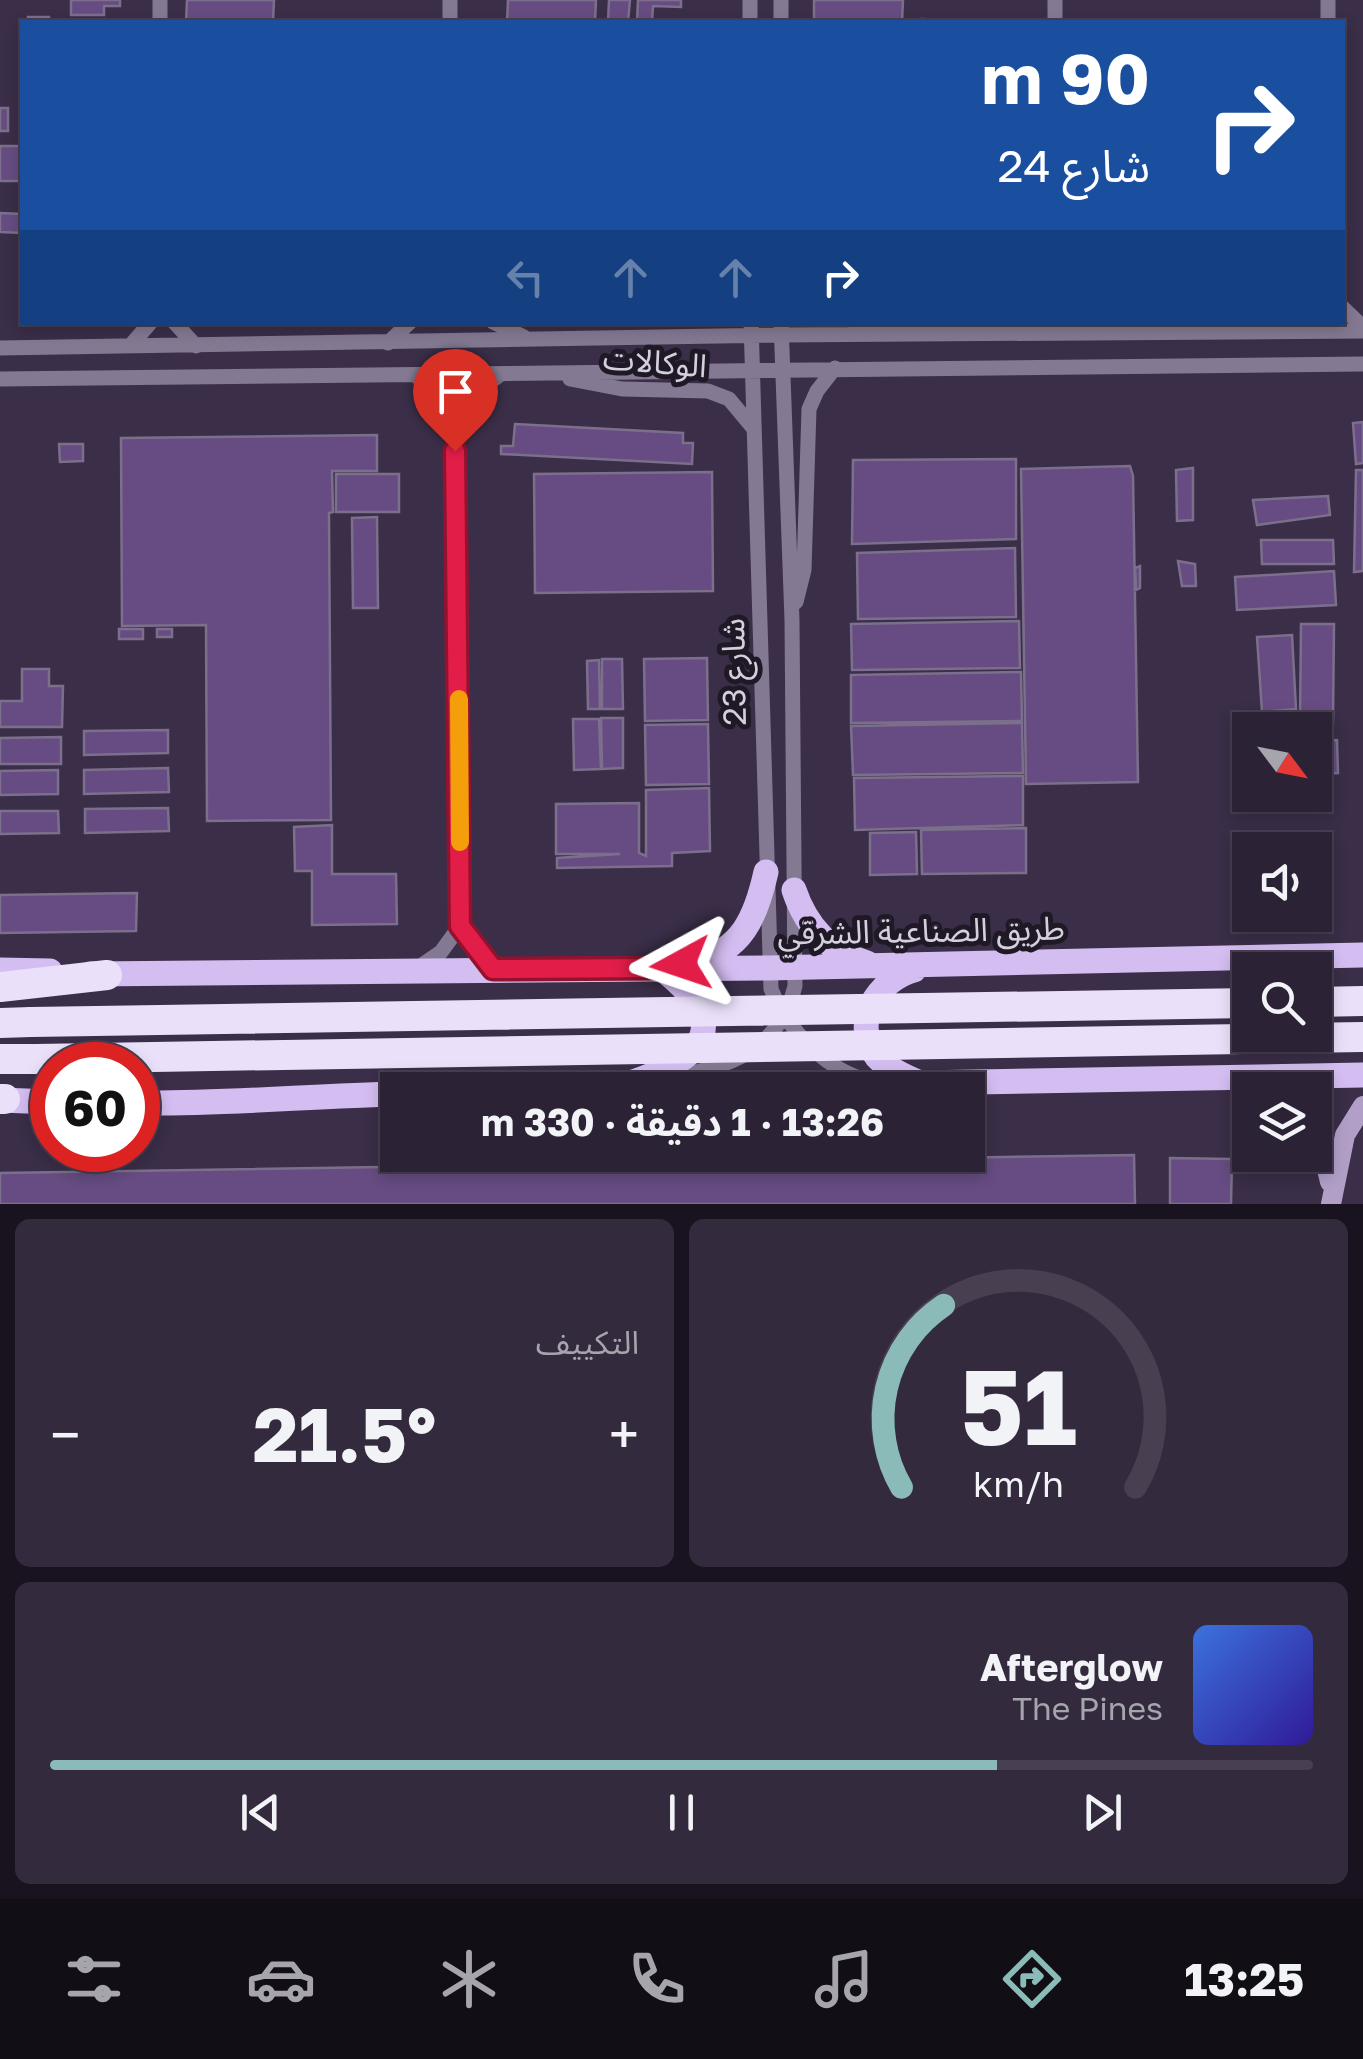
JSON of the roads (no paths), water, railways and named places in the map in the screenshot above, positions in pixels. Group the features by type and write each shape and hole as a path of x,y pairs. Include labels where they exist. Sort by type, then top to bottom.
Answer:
{"highway":[{"path":"0,987 106,975"},
{"path":"1332,1002 1363,1001"},
{"path":"15,1023 1232,1003"},
{"path":"0,1059 1363,1037"}],"main road":[{"path":"661,968 716,955 741,937 758,906 766,872"},
{"path":"794,890 818,934 844,955 876,966"},
{"name":"طريق الصناعية الشرقي","path":"0,970 106,975 768,968 1363,955"},
{"path":"897,1072 878,1057 868,1035 869,1011 880,989 890,980 938,965"},
{"path":"655,1072 679,1062 699,1039 703,1018 688,990 661,968"},
{"path":"1332,1075 1363,1075"},
{"path":"985,1082 1232,1076"},
{"path":"160,1103 380,1095"},
{"path":"2,1099 30,1101"}],"street":[{"path":"1345,310 1363,329"},
{"path":"130,346 148,325"},
{"path":"177,325 196,346"},
{"path":"388,343 407,325"},
{"path":"500,325 533,340"},
{"path":"690,338 708,325"},
{"name":"الوكالات","path":"865,325 906,336"},
{"path":"1007,335 1022,325"},
{"path":"1089,325 1103,335"},
{"name":"الوكالات","path":"0,348 690,338 751,329 906,336 1363,329"},
{"name":"شارع 23","path":"751,329 768,968 771,989 799,1034 848,1072"},
{"name":"شارع 23","path":"781,329 792,620 796,986 785,1015"},
{"name":"الوكالات","path":"0,379 1363,364"},
{"name":"شارع 23","path":"792,620 804,570 810,409 817,391 834,368"},
{"name":"الوكالات","path":"537,373 622,389 708,391 730,400 754,429"},
{"path":"413,374 438,392 454,419 460,926 493,969"},
{"path":"454,419 474,393 501,374"},
{"path":"414,970 441,952 460,926"},
{"path":"704,1072 731,1062 763,1042 785,1015"},
{"path":"1332,1199 1345,1134 1363,1106"},
{"path":"1326,1172 1332,1199"}]}
